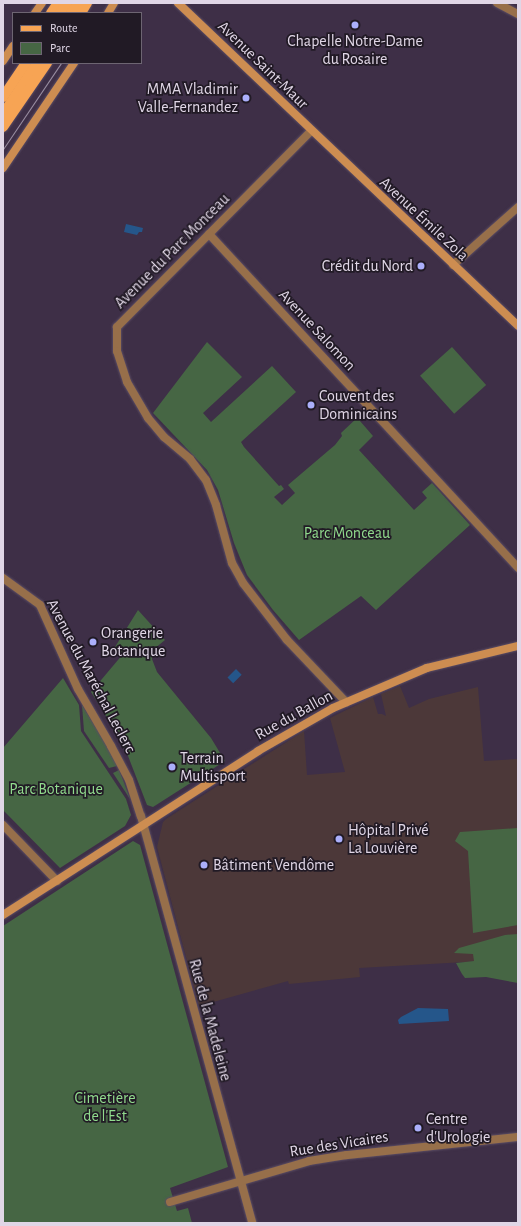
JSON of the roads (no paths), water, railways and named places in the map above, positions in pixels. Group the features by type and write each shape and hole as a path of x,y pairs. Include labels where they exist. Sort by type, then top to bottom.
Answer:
{"main road":[{"path":"52,12 58,3"},
{"path":"61,12 67,3"},
{"path":"73,12 78,3"},
{"path":"82,12 87,3"},
{"path":"3,85 17,64"},
{"path":"3,97 25,64"},
{"path":"3,114 36,64"},
{"path":"3,127 46,64"}],"street":[{"path":"36,12 42,3"},
{"path":"109,12 114,3"},
{"name":"Avenue Saint-Maur","path":"178,3 311,131"},
{"path":"496,3 518,14"},
{"path":"3,61 12,48"},
{"path":"3,168 73,64"},
{"name":"Avenue du Parc Monceau","path":"311,131 116,327 117,351 127,382 148,418 164,438 190,459 206,480 216,505 232,563 243,582 287,640 346,702"},
{"name":"Avenue Émile Zola","path":"311,131 518,326"},
{"path":"453,265 518,207"},
{"name":"Avenue Salomon","path":"209,234 518,568"},
{"name":"Avenue du Maréchal Leclerc","path":"3,578 36,601 43,610 78,689 126,773 143,825"},
{"name":"Rue du Ballon","path":"3,915 258,751 346,702 427,668 518,646"},
{"path":"3,825 57,881"},
{"name":"Rue de la Madeleine","path":"143,825 252,1223"},
{"name":"Rue des Vicaires","path":"170,1202 239,1180 298,1164 332,1157 518,1137"}],"water":[{"path":"126,224 143,228 142,232 139,232 137,235 124,232"},
{"path":"236,669 242,675 233,683 228,677"},
{"path":"418,1008 448,1009 449,1021 399,1024 398,1020 401,1017"}],"tram line":[{"path":"3,149 60,64"}],"place":[{"name":"Chapelle Notre-Dame du Rosaire","path":"355,25"},
{"name":"MMA Vladimir Valle-Fernandez","path":"246,98"},
{"name":"Crédit du Nord","path":"421,266"},
{"name":"Couvent des Dominicains","path":"311,405"},
{"name":"Orangerie Botanique","path":"93,642"},
{"name":"Terrain Multisport","path":"172,767"},
{"name":"Hôpital Privé La Louvière","path":"339,839"},
{"name":"Bâtiment Vendôme","path":"204,865"},
{"name":"Centre d'Urologie","path":"418,1128"}],"park label":[{"name":"Parc Monceau","path":"347,533"},
{"name":"Parc Botanique","path":"56,789"},
{"name":"Cimetière de l'Est","path":"105,1107"}]}
